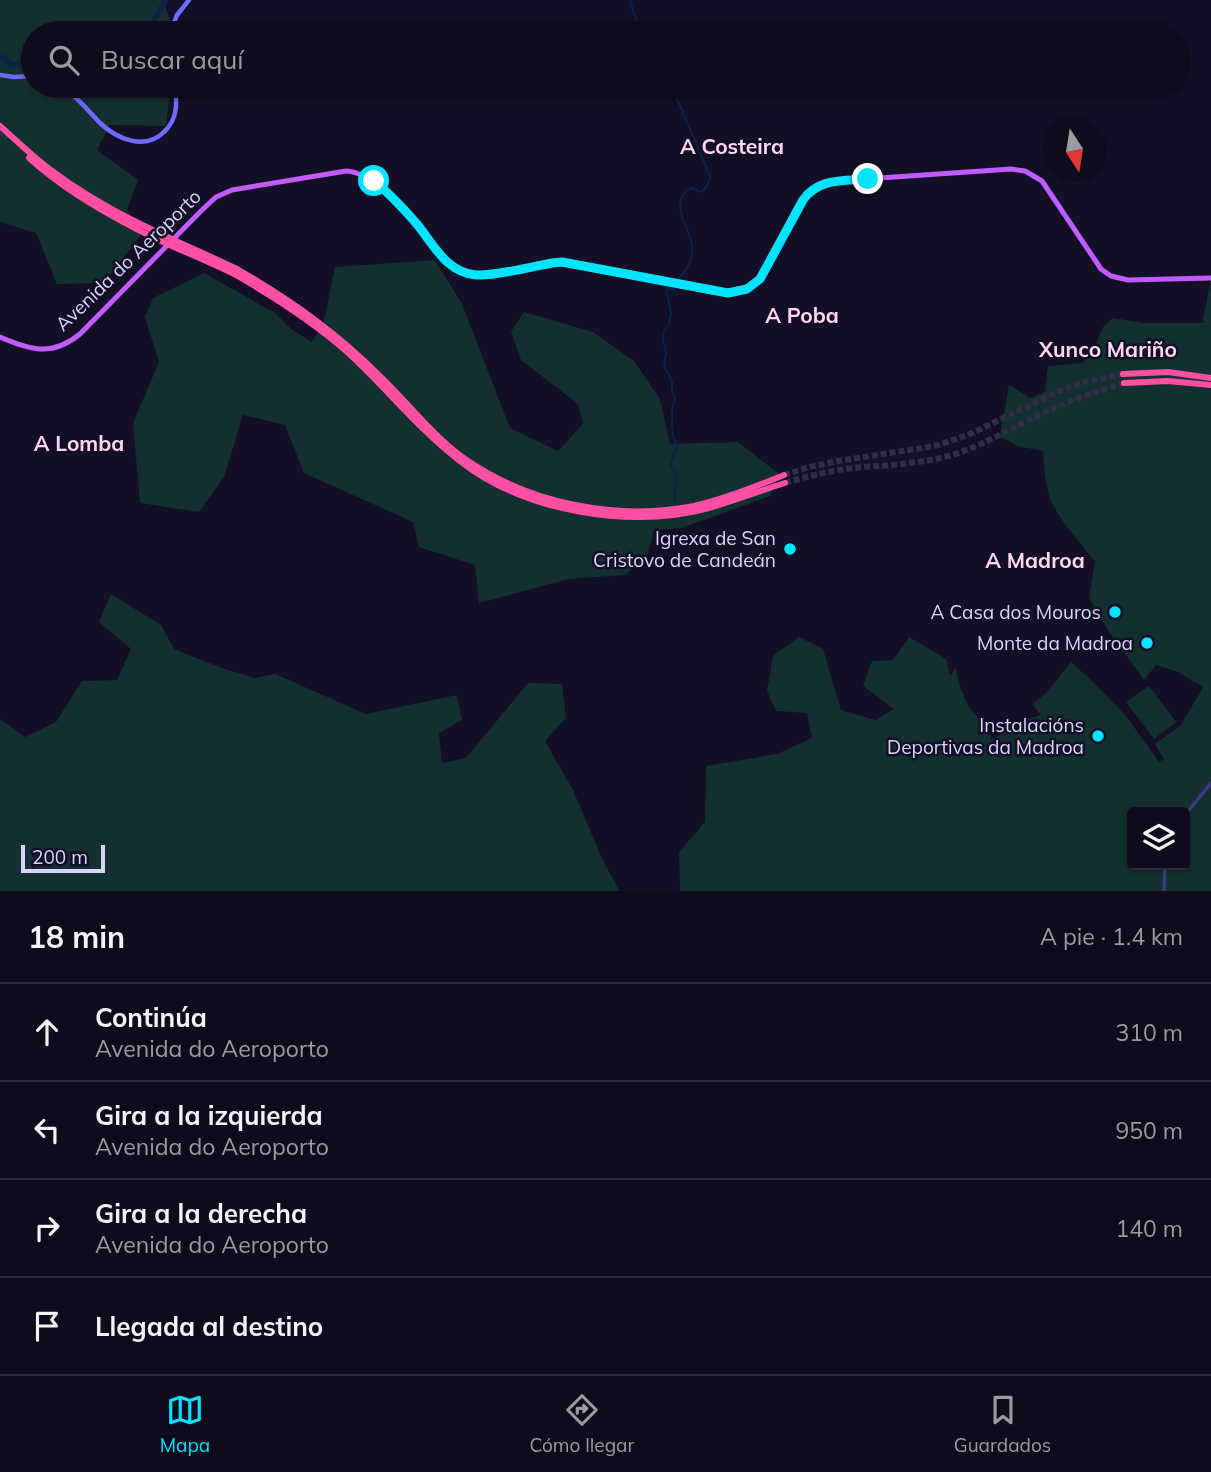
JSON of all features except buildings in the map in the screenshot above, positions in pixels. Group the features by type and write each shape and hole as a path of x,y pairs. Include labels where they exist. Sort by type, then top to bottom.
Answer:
{"highway":[{"path":"0,126 30,156"},
{"path":"7,138 100,204 282,295 336,335 443,440 465,458 524,490 561,502 642,514 694,508 784,479"},
{"path":"1123,374 1168,372 1211,378"},
{"path":"1124,383 1168,381 1211,385"}],"main road":[{"path":"175,21 189,0"},
{"path":"0,75 21,77"},
{"path":"77,98 104,126 127,139 141,142 158,138 170,125 176,112 176,98"},
{"name":"Avenida do Aeroporto","path":"0,337 39,350 65,345 80,334 216,197 238,188 346,171 360,173 374,181 416,223 446,261 461,271 475,275 562,262 718,293 735,293 749,288 760,279 803,200 810,191 822,184 1011,169 1025,171 1042,181 1093,259 1108,275 1128,281 1211,278"}],"street":[{"path":"1190,809 1211,783"},
{"path":"1164,891 1166,870"}],"green space":[{"path":"0,0 169,0 165,6 171,21 21,21 21,98 170,98 166,126 110,125 97,150 138,180 127,209 141,235 104,283 57,284 36,233 0,222"},
{"path":"435,260 462,304 510,428 558,451 583,424 578,404 521,360 511,332 524,312 593,332 634,361 660,399 670,444 738,442 779,474 770,496 682,528 654,530 648,554 625,575 569,579 479,603 475,565 419,547 413,522 304,473 285,425 243,415 224,477 199,512 140,503 133,423 159,362 145,317 153,298 204,273 275,313 291,329 312,342 324,321 335,267"},
{"path":"1211,277 1211,891 680,891 679,852 705,822 706,766 777,754 812,738 807,713 776,711 767,691 773,656 799,637 823,649 841,710 876,720 894,709 863,686 872,661 893,660 909,637 946,659 950,676 956,668 960,687 969,707 989,730 991,740 1018,722 1041,715 1032,704 1046,693 1071,662 1126,716 1159,762 1164,759 1155,744 1181,725 1203,687 1178,672 1156,665 1144,680 1089,598 1095,561 1065,525 1051,501 1043,451 1017,446 1000,436 1009,385 1030,398 1045,392 1048,366 1083,363 1093,351 1103,327 1113,318 1144,323 1204,323"},
{"path":"111,594 161,625 174,649 254,678 275,674 366,714 457,695 462,720 439,733 442,763 466,758 528,683 562,684 566,718 545,741 573,790 604,863 620,891 0,891 0,719 25,737 56,722 82,681 117,680 131,649 99,622"},
{"path":"1149,686 1176,722 1154,739 1126,702"}],"waterway":[{"path":"154,21 165,0"},
{"path":"630,0 636,21"},
{"path":"0,57 11,65 21,64"},
{"path":"677,98 710,176 704,190 687,190 681,200 680,210 692,252 689,264 679,278"},
{"path":"675,289 668,289 667,292 671,314 663,340 666,353 664,366 672,381 675,399 672,427 677,448 670,464 677,478 674,496 676,505"}],"tunnel":[{"path":"0,130 7,138"},
{"path":"784,475 838,461 935,446 968,435 1059,391 1123,374"},
{"path":"785,483 853,468 917,462 955,454 1063,404 1124,383"}],"place":[{"name":"Igrexa de San Cristovo de Candeán","path":"790,549"},
{"name":"A Casa dos Mouros","path":"1115,612"},
{"name":"Monte da Madroa","path":"1147,643"},
{"name":"Instalacións Deportivas da Madroa","path":"1098,736"}],"district":[{"name":"A Costeira","path":"732,147"},
{"name":"A Poba","path":"802,316"},
{"name":"Xunco Mariño","path":"1108,350"},
{"name":"A Lomba","path":"79,444"},
{"name":"A Madroa","path":"1035,561"}],"route":[{"path":"374,181 416,223 446,261 466,273 483,275 562,262 718,293 735,293 755,284 766,272 810,191 826,182 868,179"}]}
